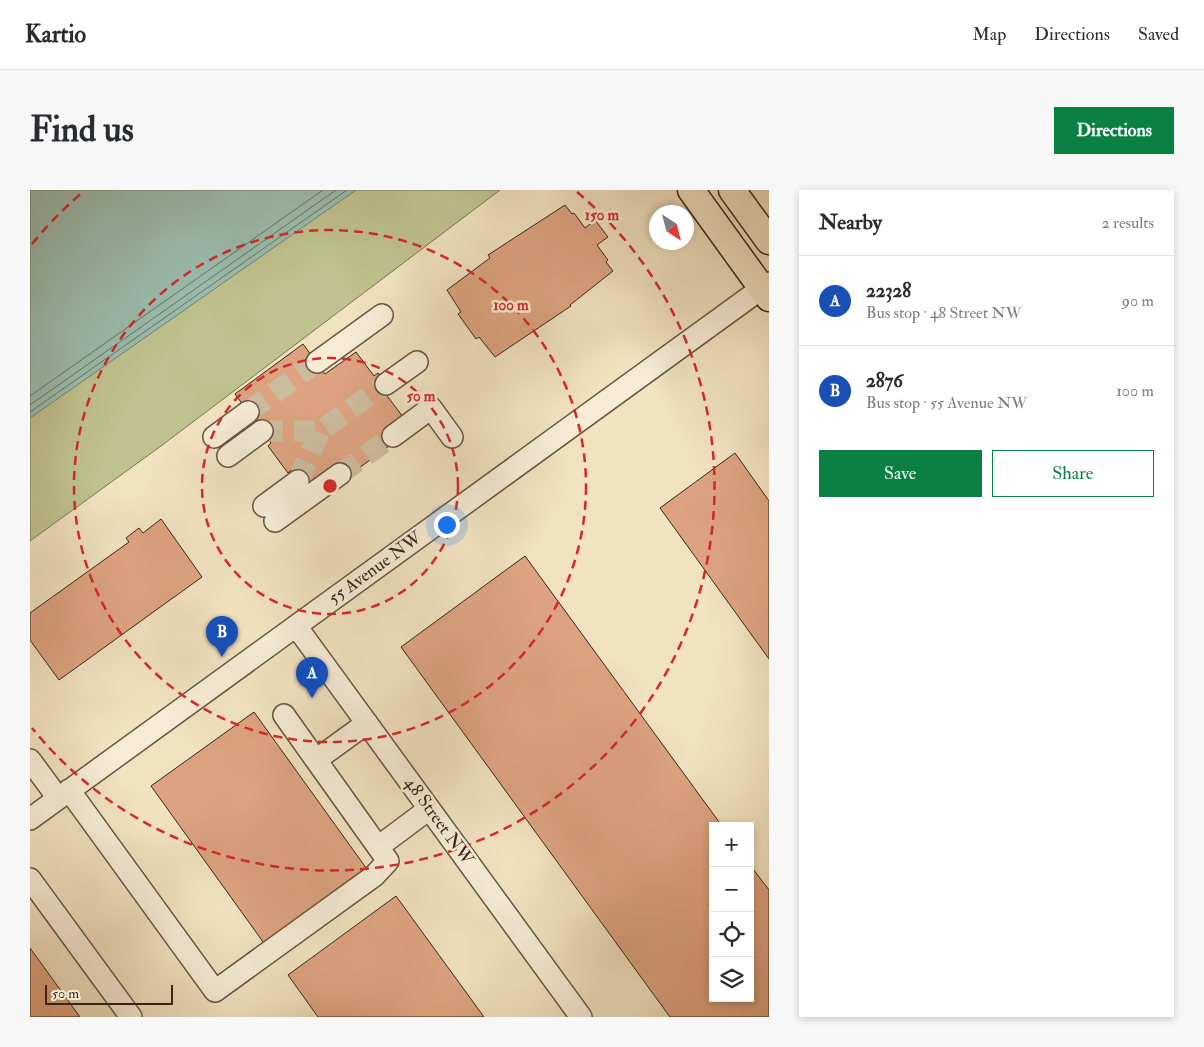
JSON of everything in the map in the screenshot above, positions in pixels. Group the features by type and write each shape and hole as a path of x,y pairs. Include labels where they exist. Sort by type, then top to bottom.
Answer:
{"main road":[{"path":"692,190 767,290"},
{"path":"732,190 769,240"}],"street":[{"name":"55 Avenue NW","path":"30,819 296,626 767,290"},
{"path":"316,362 382,315"},
{"path":"386,384 417,362"},
{"path":"393,436 431,408 452,437"},
{"path":"214,437 248,412"},
{"path":"228,456 262,432"},
{"path":"298,481 270,513 340,474"},
{"name":"48 Street NW","path":"296,626 581,1017"},
{"path":"30,760 63,794 215,991 374,876 388,861 284,714"},
{"path":"316,760 367,723"},
{"path":"378,847 429,809"},
{"path":"30,879 131,1017"}],"green space":[{"path":"30,190 500,190 161,446 30,541"}],"water":[{"path":"30,190 356,190 30,418"}],"building":[{"path":"565,205 572,214 574,213 585,228 595,220 608,237 597,245 608,260 606,262 613,271 571,306 495,357 479,337 476,339 458,314 461,312 447,290 490,258 488,255"},
{"path":"303,344 325,374 356,352 374,376 378,373 390,389 385,393 403,417 396,441 344,479 305,490 291,470 288,473 268,446 271,443 235,394"},
{"path":"735,453 769,501 769,659 660,508"},
{"path":"161,519 202,577 59,680 30,640 30,613 129,542 126,538 139,528 143,533"},
{"path":"525,556 719,822 709,822 709,1002 754,1002 754,870 769,890 769,1017 670,1017 401,647"},
{"path":"254,712 369,872 266,946 151,786"},
{"path":"396,896 484,1017 318,1017 288,975"},
{"path":"30,948 80,1017 30,1017"}],"tunnel":[{"path":"248,412 317,362"},
{"path":"262,431 320,431 386,384"},
{"path":"298,481 320,431"},
{"path":"340,474 393,436"}],"place":[{"name":"2876","path":"222,657"},
{"name":"22328","path":"312,698"}]}
